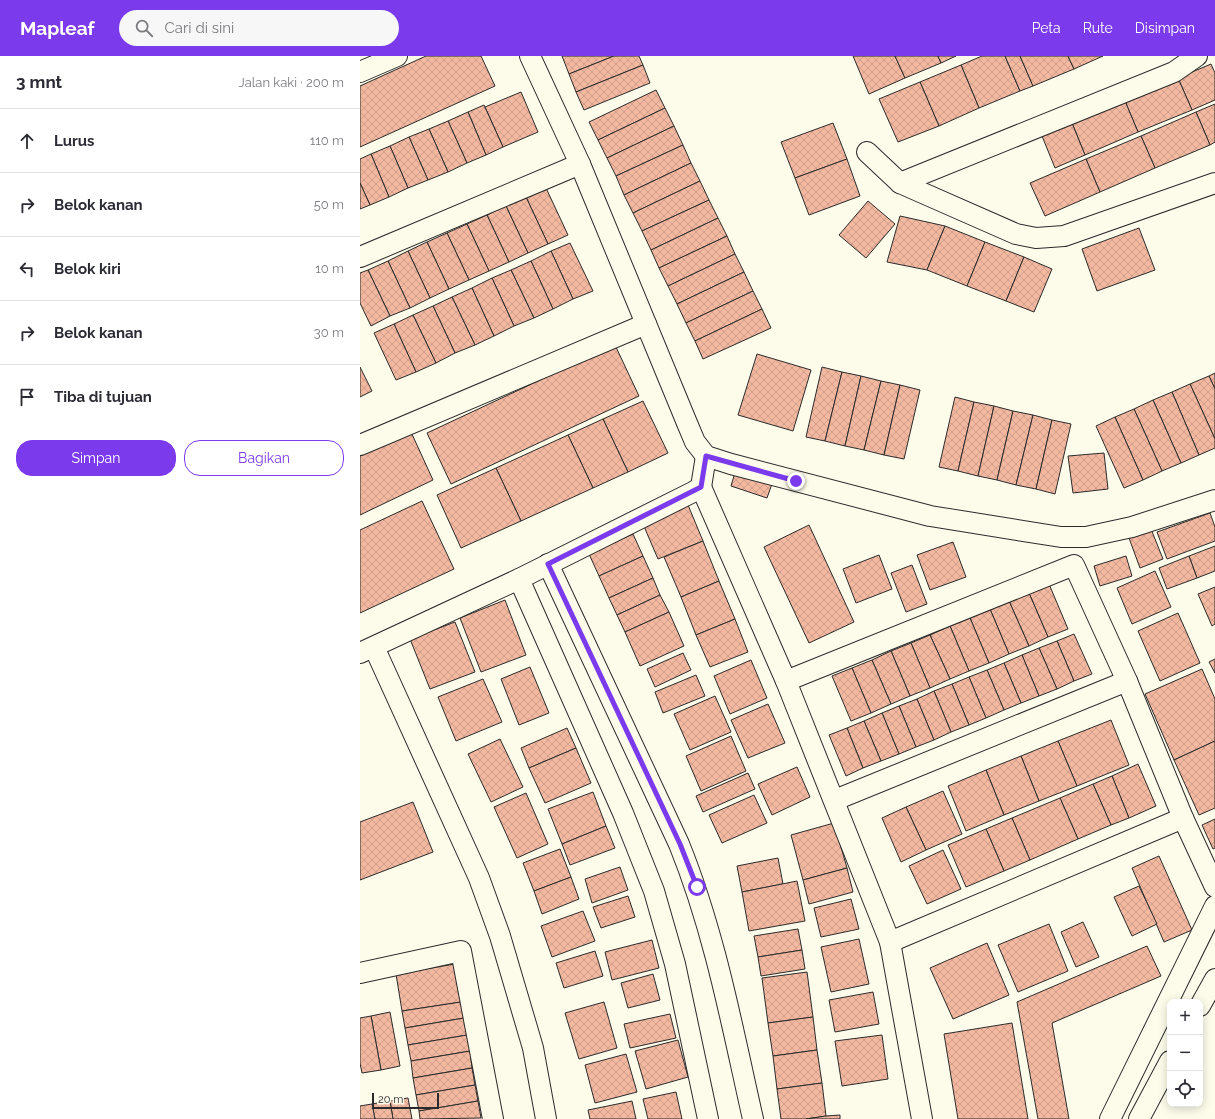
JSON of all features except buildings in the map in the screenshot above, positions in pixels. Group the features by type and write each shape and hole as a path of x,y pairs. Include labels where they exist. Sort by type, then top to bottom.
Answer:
{"street":[{"path":"360,72 397,56"},
{"path":"530,56 580,164 686,423 696,442 706,456 731,464 930,516 1061,537 1086,537 1132,527 1215,500"},
{"path":"900,183 1174,72 1197,56"},
{"path":"867,152 900,183 1016,234 1036,238 1064,236 1215,183"},
{"path":"360,257 580,164"},
{"path":"360,445 646,324"},
{"path":"706,456 701,487 786,682 835,800 890,942 922,1119"},
{"path":"546,1119 533,1048 500,936 479,878 367,650 519,579 701,487"},
{"path":"548,564 680,844 697,887 713,943 753,1119"},
{"path":"786,682 1074,565 1127,682 1183,818 1215,887"},
{"path":"519,579 622,813 654,891 675,964 708,1119"},
{"path":"835,800 1127,682"},
{"path":"890,942 1183,818"},
{"path":"1110,1119 1215,906"},
{"path":"360,972 461,952 493,1119"},
{"path":"1203,1001 1215,979"},
{"path":"1138,1119 1167,1066"}],"route":[{"path":"697,887 680,844 548,564 701,487 706,456 796,481"}]}
